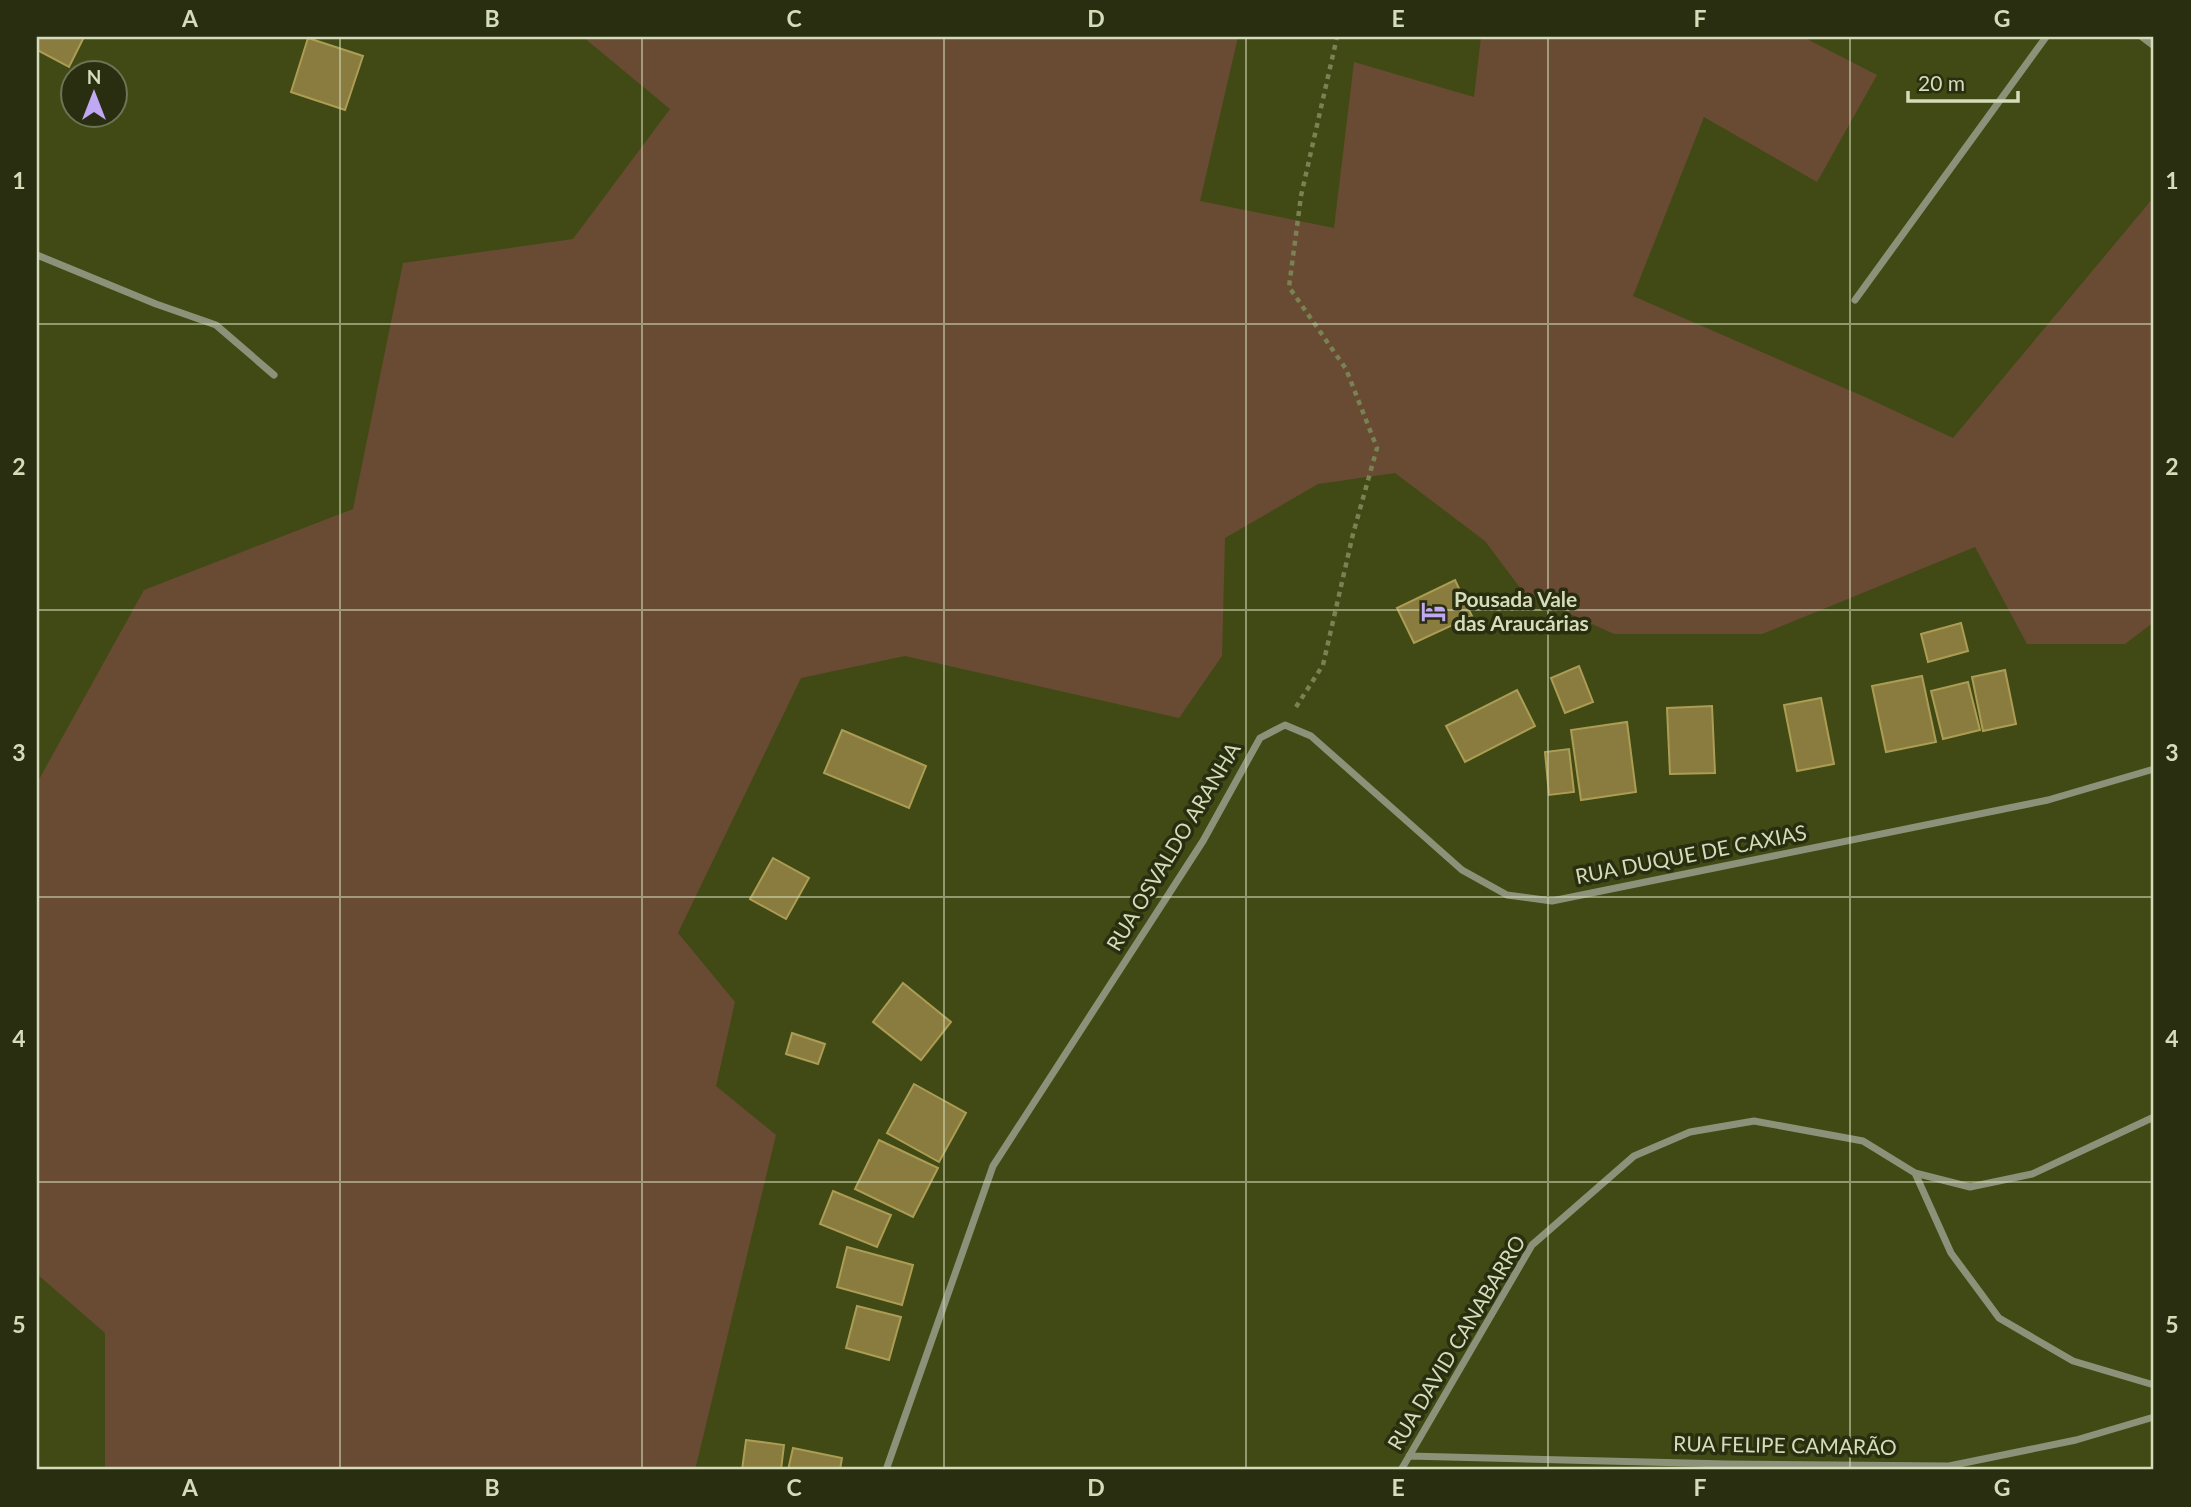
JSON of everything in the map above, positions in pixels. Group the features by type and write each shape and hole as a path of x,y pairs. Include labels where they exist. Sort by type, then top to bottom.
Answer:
{"street":[{"path":"1855,300 2046,37"},
{"path":"2141,37 2154,46"},
{"path":"37,255 156,304 216,325 274,376"},
{"name":"RUA DUQUE DE CAXIAS","path":"1284,725 1311,736 1462,870 1507,894 1552,901 2048,800 2154,769"},
{"name":"RUA OSVALDO ARANHA","path":"886,1470 993,1166 1203,841 1260,738 1284,725"},
{"name":"RUA DAVID CANABARRO","path":"1401,1470 1532,1245 1634,1156 1690,1132 1754,1121 1863,1141 1915,1173 1970,1187 2032,1174 2154,1117"},
{"path":"1915,1173 1951,1253 1999,1318 2073,1361 2154,1385"},
{"name":"RUA FELIPE CAMARÃO","path":"1409,1456 1727,1464 1949,1466 2076,1440 2154,1417"}],"path":[{"path":"1284,725 1323,665 1353,534 1377,448 1346,369 1289,287 1301,196 1337,37"}],"shaded area":[{"path":"583,37 1238,37 1200,201 1334,228 1354,62 1474,97 1481,37 1803,37 1877,75 1817,182 1704,117 1633,296 1953,438 2154,197 2154,622 2125,644 2027,644 1975,547 1762,634 1614,634 1524,593 1485,541 1395,473 1318,484 1225,538 1222,656 1179,718 905,656 801,678 678,933 735,1002 716,1086 776,1135 695,1470 105,1470 105,1333 37,1274 37,783 144,590 353,509 403,263 573,239 670,109"}],"building":[{"path":"37,37 84,37 72,60 60,60 60,62 37,50"},
{"path":"308,38 363,56 345,110 291,92"},
{"name":"Pousada Vale das Araucárias","path":"1455,580 1472,616 1414,643 1397,608"},
{"path":"1961,623 1968,651 1928,662 1921,634"},
{"path":"1579,666 1593,702 1565,713 1551,678"},
{"path":"2005,670 2016,724 1983,731 1972,677"},
{"path":"1922,676 1936,742 1886,752 1872,686"},
{"path":"1968,682 1980,730 1943,739 1931,691"},
{"path":"1517,690 1535,726 1465,762 1446,726"},
{"path":"1821,698 1834,764 1797,771 1784,705"},
{"path":"1712,706 1715,773 1670,774 1667,708"},
{"path":"1627,722 1636,792 1581,800 1571,730"},
{"path":"842,730 926,766 909,808 824,773"},
{"path":"1569,749 1574,792 1549,795 1545,752"},
{"path":"773,858 809,878 786,919 750,899"},
{"path":"903,983 951,1022 921,1060 873,1022"},
{"path":"792,1033 825,1044 818,1064 786,1054"},
{"path":"914,1084 966,1113 939,1162 887,1133"},
{"path":"879,1140 938,1168 913,1217 855,1189"},
{"path":"833,1191 891,1215 877,1247 820,1224"},
{"path":"847,1247 913,1265 902,1305 837,1287"},
{"path":"857,1306 901,1317 889,1360 846,1348"},
{"path":"746,1440 784,1445 781,1470 742,1470"},
{"path":"793,1448 842,1458 840,1470 788,1470"}],"place":[{"name":"Pousada Vale das Araucárias","path":"1434,612"}]}
